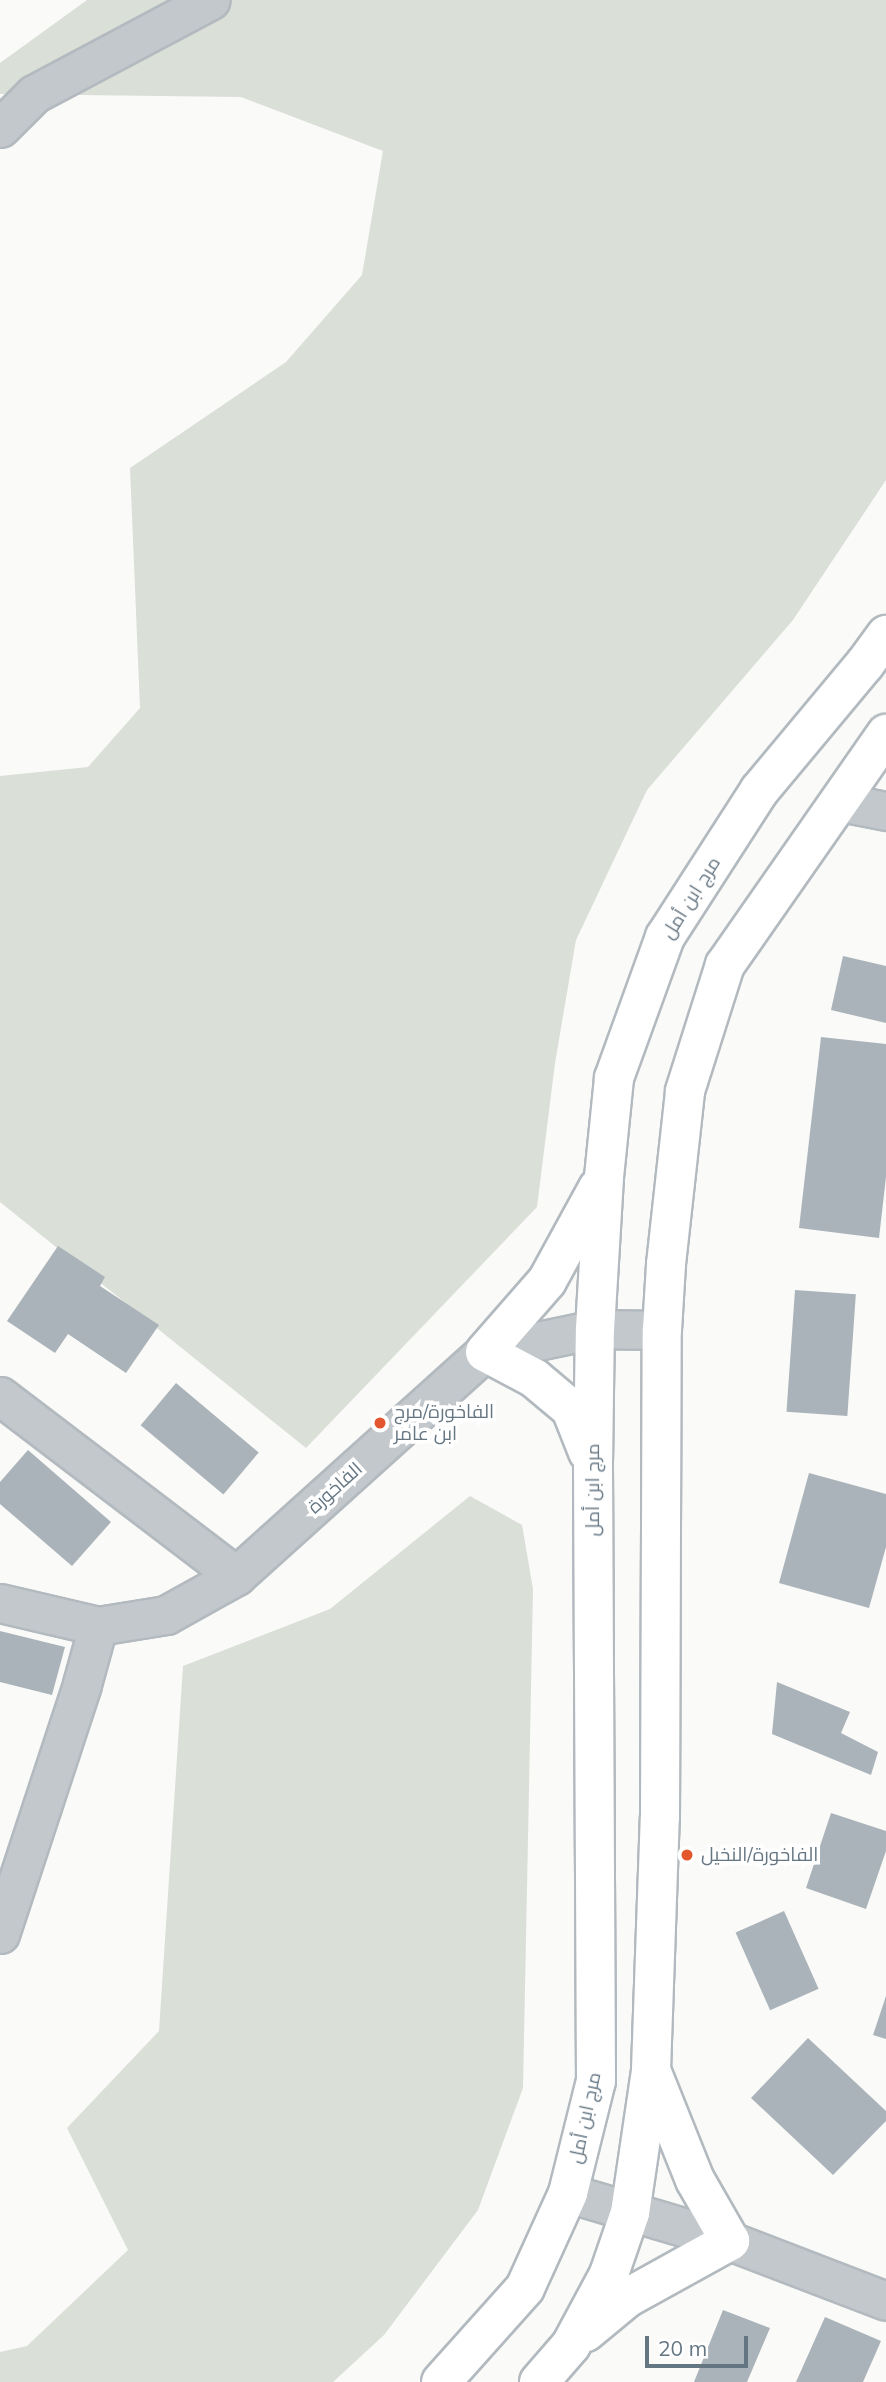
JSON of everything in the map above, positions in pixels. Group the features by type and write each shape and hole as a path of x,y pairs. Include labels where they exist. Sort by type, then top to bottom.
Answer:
{"street":[{"path":"0,128 34,94 211,0"},
{"name":"مرج ابن أمل","path":"441,2382 525,2288 568,2193 597,2081 593,1464 595,1329 604,1177 614,1078 665,937 759,791 866,664 886,635"},
{"path":"572,2345 610,2274 630,2213 651,2070 660,1817 662,1330 685,1091 725,965 886,734"},
{"path":"840,802 886,811"},
{"path":"485,1352 547,1281 604,1177"},
{"path":"485,1352 595,1329 662,1330"},
{"path":"485,1352 534,1378 571,1409 593,1464"},
{"name":"الفاخورة","path":"0,1603 98,1626 166,1615 236,1576 485,1352"},
{"path":"0,1396 236,1576"},
{"path":"0,1934 82,1684 98,1626"},
{"path":"651,2070 695,2179 730,2241"},
{"path":"568,2193 730,2241 886,2301"},
{"path":"539,2382 572,2345 627,2298 730,2241"}],"shaded area":[{"path":"87,0 886,0 886,480 793,620 647,790 576,940 555,1063 537,1207 306,1448 0,1202 0,776 88,767 140,708 130,468 286,362 362,275 383,151 241,97 0,94 0,63"},
{"path":"470,1496 522,1525 533,1589 523,2088 478,2210 384,2335 333,2382 0,2382 0,2352 27,2346 128,2250 67,2128 159,2031 183,1666 330,1609"}],"building":[{"path":"843,956 886,966 886,1023 831,1010"},
{"path":"821,1037 886,1044 886,1177 879,1238 799,1228"},
{"path":"58,1246 105,1277 100,1286 159,1325 126,1373 68,1334 55,1353 7,1321"},
{"path":"795,1290 856,1294 847,1416 786,1412"},
{"path":"176,1383 259,1452 223,1495 141,1425"},
{"path":"28,1450 111,1522 72,1566 0,1504 0,1482"},
{"path":"809,1473 886,1494 886,1547 869,1608 779,1583"},
{"path":"0,1631 65,1647 52,1695 0,1682"},
{"path":"777,1682 850,1712 841,1733 878,1752 871,1775 772,1734"},
{"path":"831,1813 886,1831 886,1851 866,1909 806,1888"},
{"path":"784,1911 819,1989 770,2010 736,1933"},
{"path":"886,1996 886,2039 873,2035"},
{"path":"808,2038 886,2111 886,2121 833,2175 751,2098"},
{"path":"723,2310 770,2328 747,2382 694,2382"},
{"path":"825,2317 881,2341 863,2382 796,2382"}],"place":[{"name":"الفاخورة/مرج ابن عامر","path":"380,1423"},
{"name":"الفاخورة/النخيل","path":"687,1855"}]}
